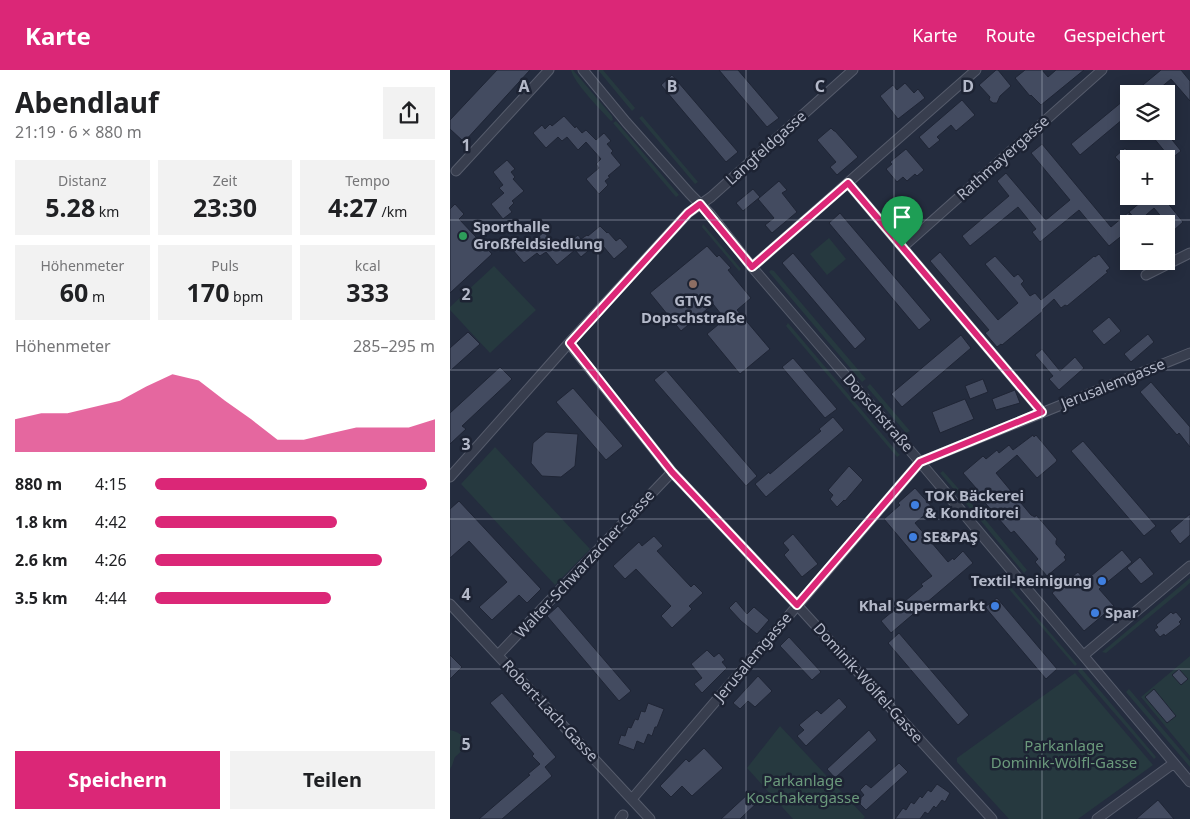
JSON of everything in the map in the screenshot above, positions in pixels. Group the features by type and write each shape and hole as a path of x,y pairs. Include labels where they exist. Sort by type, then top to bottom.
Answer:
{"street":[{"path":"456,171 549,70"},
{"name":"Dopschstraße","path":"583,70 920,462 1190,782"},
{"name":"Langfeldgasse","path":"450,477 688,213 711,197 853,70"},
{"path":"752,267 976,70"},
{"name":"Rathmayergasse","path":"902,247 1102,70"},
{"path":"848,183 1042,412"},
{"path":"1146,275 1190,253"},
{"name":"Dominik-Wölfel-Gasse","path":"570,343 672,472 797,605 992,819"},
{"name":"Jerusalemgasse","path":"632,799 920,462 1190,353"},
{"name":"Walter-Schwarzacher-Gasse","path":"498,655 672,472"},
{"path":"1084,655 1190,566"},
{"name":"Robert-Lach-Gasse","path":"450,604 650,819"},
{"path":"1097,819 1174,763"}],"green space":[{"path":"571,70 612,116 613,120 611,121 588,96 577,82"},
{"path":"598,70 603,70 635,108 632,111"},
{"path":"642,116 698,182 695,184 639,118"},
{"path":"616,121 679,195 676,197 613,123"},
{"path":"703,224 741,269 739,271 702,227"},
{"path":"829,238 846,259 827,275 810,254"},
{"path":"494,266 536,310 490,353 450,310 450,307"},
{"path":"771,270 774,271 866,379 862,382 769,272"},
{"path":"788,323 900,455 897,457 786,326"},
{"path":"870,384 910,431 906,433 867,387"},
{"path":"495,447 590,549 555,585 461,484"},
{"path":"943,471 977,510 974,513 940,473"},
{"path":"979,512 1027,570 1024,573 976,515"},
{"path":"1190,578 1190,583 1182,590 1106,653 1102,652"},
{"path":"1010,586 1077,664 1075,666 1008,588"},
{"path":"1190,656 1190,756 1141,697"},
{"path":"1081,668 1156,757 1154,759 1078,671"},
{"name":"Parkanlage Dominik-Wölfl-Gasse","path":"1075,673 1153,765 1078,819 1009,819 957,762 957,758"},
{"path":"1129,689 1190,761 1190,767 1126,692"},
{"name":"Parkanlage Koschakergasse","path":"780,726 865,817 863,819 793,819 747,768"},
{"path":"450,730 463,737 464,743 461,752 455,757 450,769"}],"building":[{"path":"497,70 530,70 464,142 450,129 450,120"},
{"path":"719,70 738,70 779,118 767,127"},
{"path":"996,70 1011,86 1000,96 997,103 993,103 979,85"},
{"path":"1025,70 1042,70 1048,77 1056,70 1084,70 1041,105 1030,96 1015,78"},
{"path":"1161,70 1181,70 1190,81 1190,101 1171,79 1164,85 1143,85"},
{"path":"672,75 738,152 726,162 661,85"},
{"path":"905,83 914,93 918,89 925,98 898,119 880,96 893,85 897,90"},
{"path":"962,100 975,115 956,131 951,125 937,137 940,140 929,149 919,137"},
{"path":"1120,103 1120,122 1080,155 1071,144"},
{"path":"564,116 582,133 586,130 596,140 604,133 611,141 607,144 613,151 611,153 621,165 608,176 610,177 605,181 608,185 599,194 586,179 599,168 596,164 601,159 586,142 578,150 567,137 562,141 558,137 546,148 533,133 542,125 545,129 550,124 552,126"},
{"path":"831,128 858,157 837,175 830,167 836,162 817,140"},
{"path":"1155,140 1172,140 1181,151 1175,156 1175,150 1164,150"},
{"path":"1042,144 1111,227 1120,220 1120,237 1109,246 1079,210 1040,242 1032,232 1036,229 1018,207 970,246 962,236 1009,196 997,181 1006,173 1046,220 1070,200 1031,153"},
{"path":"906,149 924,170 917,176 915,174 907,181 903,177 897,182 886,169 892,164 890,162"},
{"path":"1120,152 1120,162 1115,157"},
{"path":"507,160 515,169 511,172 515,177 513,179 524,191 512,201 514,203 509,208 512,212 503,219 491,204 504,193 499,188 503,185 493,172"},
{"path":"779,181 787,190 782,193 797,212 772,233 765,225 774,218 758,199"},
{"path":"753,189 760,197 743,211 736,203"},
{"name":"Sporthalle Großfeldsiedlung","path":"455,204 464,214 459,219 492,254 450,293 450,209"},
{"path":"1137,205 1169,205 1183,222 1175,229 1175,215 1160,215 1154,208 1146,215 1132,215 1129,212"},
{"path":"840,213 931,320 919,330 829,223"},
{"path":"600,226 616,241 620,238 628,247 614,259 603,246 598,250 594,246 581,257 575,250 557,265 546,252 540,256 537,253 524,263 512,249 519,243 522,247 529,241 531,243 544,232 561,249 578,235 581,239"},
{"path":"707,246 731,268 728,270 751,298 737,310 770,349 740,374 707,334 725,319 713,304 681,331 650,293"},
{"path":"940,252 998,320 1018,303 985,264 995,256 1014,277 1018,274 1024,281 1021,284 1030,296 1035,293 1041,300 1094,256 1099,254 1110,268 1106,271 1108,272 1067,306 1065,305 1061,308 1054,299 1043,311 1002,345 997,347 985,333 989,330 930,261"},
{"path":"793,253 866,339 855,349 782,263"},
{"path":"1109,317 1121,331 1104,345 1092,331"},
{"path":"468,332 480,344 450,371 450,348"},
{"path":"1148,334 1154,342 1131,362 1124,354"},
{"path":"961,335 971,348 902,407 891,394"},
{"path":"1042,349 1060,371 1075,357 1084,368 1059,390 1049,379 1053,376 1035,355"},
{"path":"793,358 837,409 825,418 782,367"},
{"path":"500,367 512,379 462,426 466,429 450,444 450,413"},
{"path":"666,370 757,476 746,486 654,380"},
{"path":"983,379 988,392 970,399 965,386"},
{"path":"1151,382 1190,427 1190,447 1179,433 1177,435 1140,392"},
{"path":"573,388 623,446 606,460 556,402"},
{"path":"1015,390 1020,403 996,410 992,399"},
{"path":"965,399 974,419 940,433 932,412"},
{"path":"833,417 844,430 766,497 755,484 769,472 770,474 821,431 819,429"},
{"path":"546,432 578,434 575,466 561,477 542,476 531,463 533,443"},
{"path":"1033,435 1034,437 1036,435 1057,460 1056,462 1037,478 1017,455 996,473 1031,515 1035,517 1036,515 1057,539 1056,544 1066,555 1064,557 1066,560 1047,576 1035,562 1038,559 1014,531 1011,533 974,490 976,488 963,473 983,456 986,459 997,450 999,453 1009,445 1013,450"},
{"path":"1083,441 1156,526 1144,536 1071,451"},
{"path":"849,466 863,480 845,501 837,507 830,499 833,495 828,490"},
{"path":"915,488 933,508 915,523 948,562 953,558 954,560 963,551 973,563 891,633 881,621 923,586 921,584 932,576 884,519"},
{"path":"459,501 541,589 527,603 519,595 492,620 479,607 507,582 469,541 450,558 450,509"},
{"path":"1190,514 1190,535 1180,544 1170,531"},
{"path":"793,534 818,564 802,577 784,555 789,550 783,543"},
{"path":"654,536 663,546 657,551 691,587 694,584 703,593 689,606 692,609 672,628 661,616 671,606 636,569 625,579 613,566 639,542 642,546"},
{"path":"1122,550 1132,562 1099,589 1114,606 1084,631 1052,593 1078,572 1085,581"},
{"path":"1140,557 1154,574 1141,584 1127,568"},
{"path":"997,598 1057,669 1046,679 985,607"},
{"path":"736,601 747,614 754,607 769,620 757,634 729,608"},
{"path":"558,606 631,691 619,701 547,616"},
{"path":"1171,612 1173,614 1176,612 1182,619 1179,622 1181,624 1165,636 1164,634 1160,637 1154,630 1158,627 1156,625"},
{"path":"899,633 969,715 958,725 888,643"},
{"path":"789,637 821,672 812,680 780,646"},
{"path":"707,650 714,657 719,653 725,660 722,662 727,668 702,693 694,684 702,678 691,664"},
{"path":"450,655 462,667 450,679"},
{"path":"1179,669 1188,679 1181,685 1172,675"},
{"path":"758,676 772,691 755,707 748,701 740,709 733,703"},
{"path":"1154,689 1176,716 1167,723 1145,697"},
{"path":"502,693 556,757 545,767 552,776 502,819 479,819 540,764 532,756 534,754 490,703"},
{"path":"839,698 847,707 806,746 797,736 804,730 799,725 817,710 821,714"},
{"path":"648,703 664,709 652,736 648,734 644,744 637,741 634,750 618,744 621,735 625,736 628,727 631,728 635,719 638,720 641,711 645,712"},
{"path":"869,730 877,740 835,778 827,769"},
{"path":"704,748 723,768 692,796 682,786 671,797 660,786 686,759 689,762"},
{"path":"899,763 908,772 866,810 857,801 864,795 860,790 866,784 871,788"},
{"path":"937,784 950,793 945,802 942,800 936,808 934,806 928,814 925,812 920,819 895,819 903,808 906,810 911,802 914,804 928,790 931,792"},
{"path":"748,794 757,803 740,819 721,819"},
{"path":"1158,800 1174,819 1136,819"}],"place":[{"name":"Sporthalle Großfeldsiedlung","path":"463,236"},
{"name":"GTVS Dopschstraße","path":"693,284"},
{"name":"TOK Bäckerei & Konditorei","path":"915,505"},
{"name":"SE&PAŞ","path":"913,537"},
{"name":"Textil-Reinigung","path":"1102,581"},
{"name":"Khal Supermarkt","path":"995,606"},
{"name":"Spar","path":"1095,613"}],"route":[{"path":"848,183 902,247 1042,412 920,462 797,605 672,472 570,343 688,213 700,204 752,267 848,183"}]}
